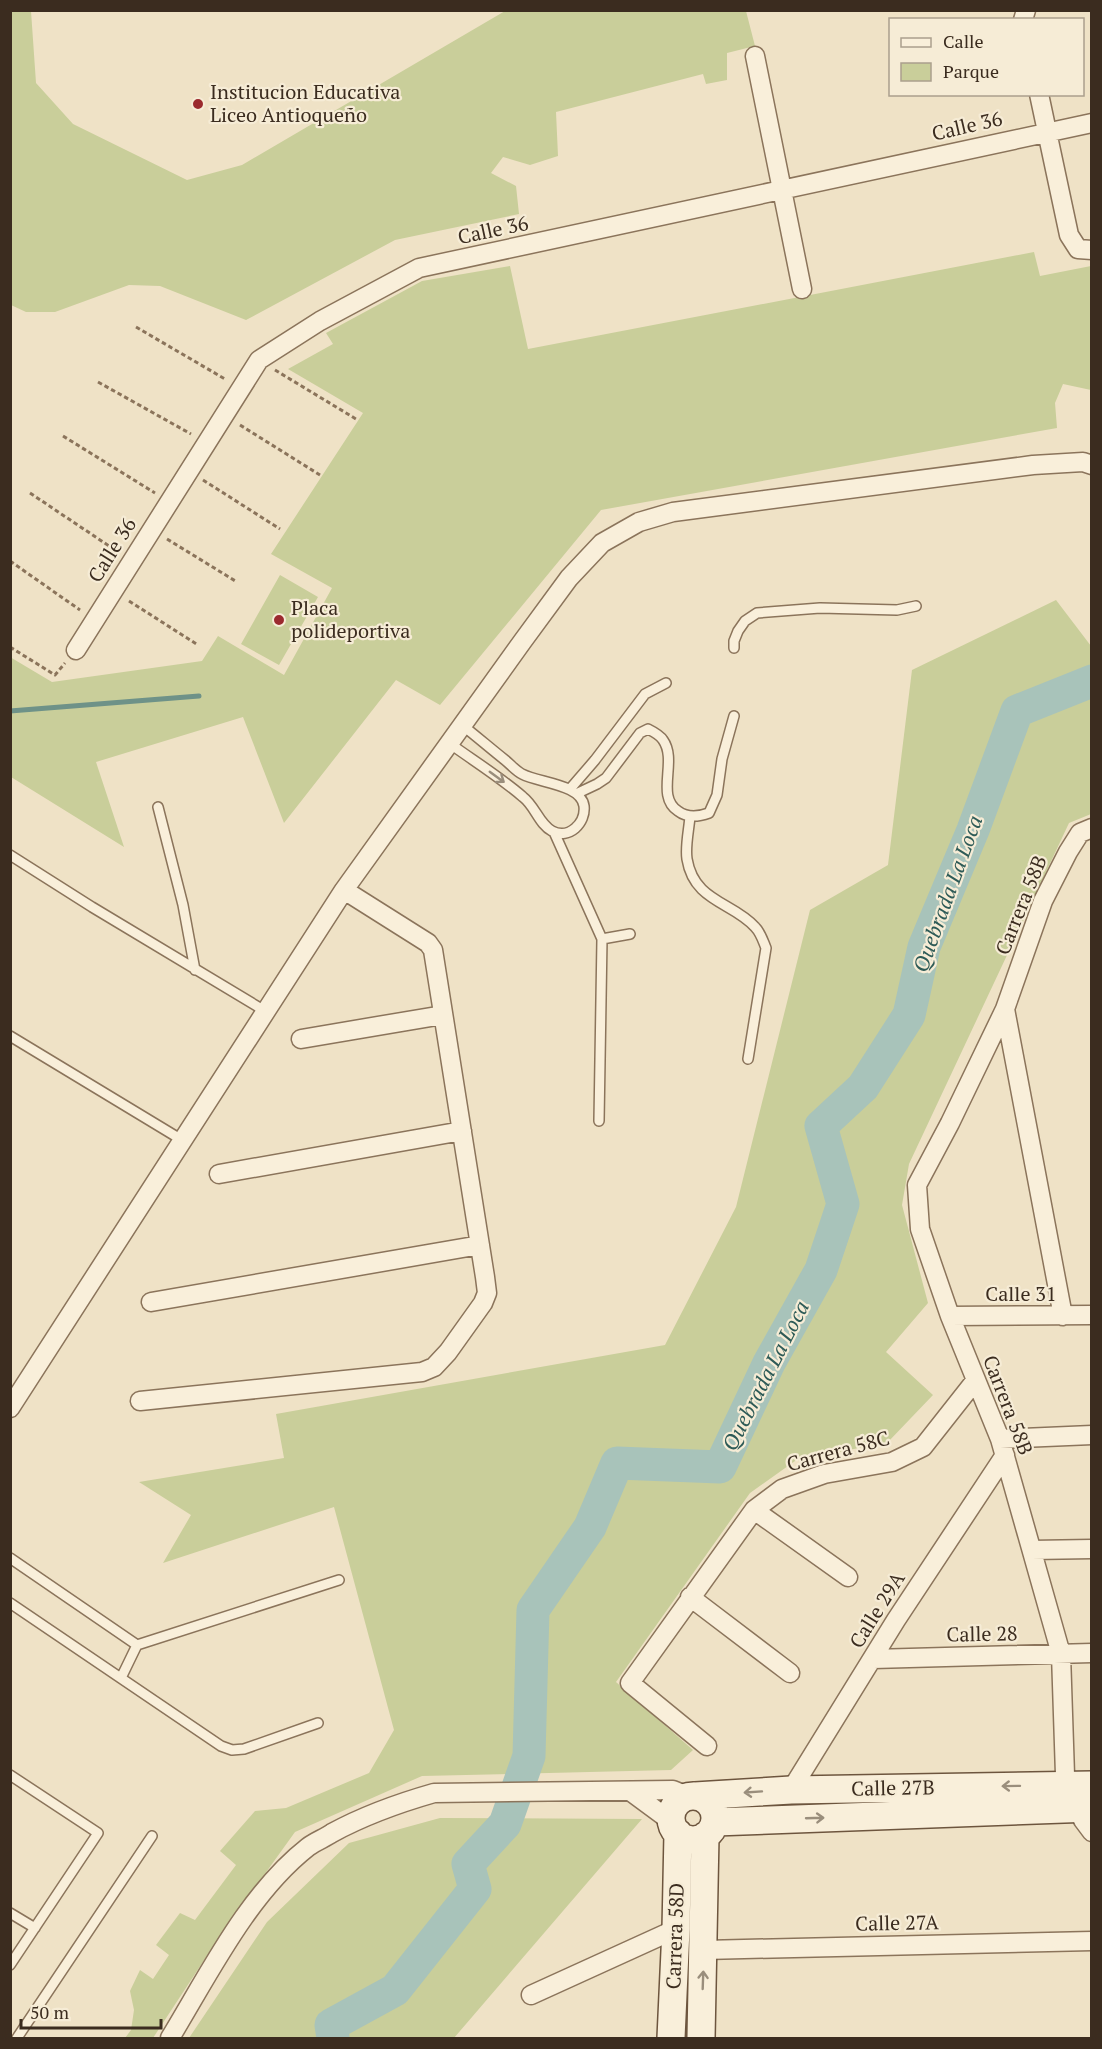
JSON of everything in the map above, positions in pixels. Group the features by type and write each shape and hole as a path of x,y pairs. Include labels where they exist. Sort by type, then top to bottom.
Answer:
{"main road":[{"name":"Calle 27B","path":"692,1796 791,1790 1083,1797"},
{"path":"692,1796 709,1802 715,1815 710,1829 688,1839 675,1828 673,1809 676,1803 692,1796"},
{"name":"Calle 27B","path":"710,1829 1083,1797"},
{"name":"Carrera 58D","path":"670,2038 676,1929 675,1828"},
{"name":"Carrera 58D","path":"701,2038 710,1829"}],"street":[{"path":"755,56 802,289"},
{"path":"1039,96 1069,235 1078,249 1092,250"},
{"name":"Calle 36","path":"76,650 259,360 320,321 419,268 1092,123"},
{"path":"10,1408 344,891 569,578 602,543 639,522 673,512 1033,465 1083,462 1092,465"},
{"name":"Carrera 58B","path":"1092,828 1080,833 1042,901 1005,1009 917,1185 920,1229 950,1316 1002,1447 1061,1654 1065,1774 1083,1797 1083,1820 1092,1832"},
{"path":"140,1401 422,1372 434,1367 448,1352 483,1303 487,1293 433,950 428,943 344,891"},
{"name":"Carrera 58B","path":"1005,1009 1063,1316"},
{"path":"302,1039 443,1015"},
{"path":"219,1174 462,1131"},
{"path":"151,1302 480,1245"},
{"name":"Calle 31","path":"950,1316 1092,1315"},
{"name":"Carrera 58C","path":"707,1746 630,1683 690,1597 754,1510 782,1489 824,1474 892,1462 923,1447 975,1381"},
{"path":"1002,1447 1092,1436"},
{"name":"Calle 29A","path":"791,1790 1002,1447"},
{"path":"754,1510 848,1577"},
{"path":"1032,1550 1092,1549"},
{"path":"690,1597 790,1673"},
{"name":"Calle 28","path":"873,1659 1092,1653"},
{"name":"Calle 27B","path":"170,2038 240,1923 276,1877 309,1846 352,1822 397,1804 434,1793 673,1790 692,1796"},
{"path":"630,1791 675,1828"},
{"path":"531,1995 676,1929"},
{"name":"Calle 27A","path":"704,1950 1092,1941"}],"lane":[{"path":"734,648 738,631 745,621 757,613 820,608 897,610 916,606"},
{"path":"574,791 645,694 666,682"},
{"path":"574,791 597,784 606,778 640,733 648,729 656,733 667,748 669,804 681,814 690,816 709,813 714,805 722,759 735,716"},
{"path":"449,743 525,798 543,825 554,832 564,833 574,830 580,823 584,815 584,802 574,791 522,774 462,725"},
{"path":"158,807 183,905 195,970"},
{"path":"690,816 687,858 693,876 705,893 754,925 761,934 766,948 748,1059"},
{"path":"554,832 602,939 599,1121"},
{"path":"10,855 265,1011"},
{"path":"602,939 630,934"},
{"path":"10,1036 182,1140"},
{"path":"10,1558 137,1645"},
{"path":"121,1678 137,1645 339,1580"},
{"path":"10,1603 221,1746 232,1750 244,1749 318,1723"},
{"path":"10,1775 98,1833 10,1965"},
{"path":"17,2038 152,1836"},
{"path":"10,1913 34,1929"}],"path":[{"path":"136,327 240,389"},
{"path":"259,360 356,418"},
{"path":"98,382 206,443"},
{"path":"223,415 320,475"},
{"path":"63,436 169,501"},
{"path":"188,471 280,529"},
{"path":"30,493 131,561"},
{"path":"151,529 237,582"},
{"path":"10,561 94,620"},
{"path":"112,591 198,645"},
{"path":"10,647 56,675 76,650"}],"green space":[{"path":"10,11 31,11 36,83 73,124 187,180 242,165 505,11 746,11 755,46 727,53 727,80 706,84 703,74 556,112 558,156 530,165 503,157 491,173 516,186 519,214 395,240 246,320 160,286 129,285 55,312 26,312 11,305"},
{"path":"1034,252 1040,276 1091,266 1091,390 1063,384 1055,403 1057,428 601,510 440,705 396,680 284,823 243,717 96,762 124,847 11,777 10,657 52,682 202,661 218,636 284,675 332,588 271,554 363,413 288,369 333,344 326,333 422,281 510,266 528,349"},
{"name":"Placa polideportiva","path":"280,575 318,597 279,665 241,644"},
{"path":"1056,600 1091,646 1091,814 1069,823 909,1164 902,1205 928,1303 886,1352 933,1395 888,1442 795,1461 750,1493 616,1682 693,1750 671,1770 422,1776 295,1832 218,1939 153,2038 125,2038 131,2030 134,2010 130,1991 140,1970 153,1979 169,1955 156,1945 180,1913 195,1920 236,1865 220,1851 255,1811 286,1808 369,1773 394,1730 334,1507 163,1563 191,1515 139,1482 284,1458 276,1414 665,1345 736,1207 810,910 888,865 912,670"},
{"path":"440,1818 642,1819 454,2038 189,2038 267,1922 349,1843"}],"waterway":[{"name":"Quebrada La Loca","path":"333,2038 331,2025 395,1990 475,1889 468,1864 505,1824 529,1756 533,1610 590,1527 617,1463 720,1467 769,1363 821,1270 843,1204 821,1126 863,1087 909,1015 924,947 973,830 1017,711 1092,681"},
{"path":"10,711 199,696"}],"place":[{"name":"Institucion Educativa Liceo Antioqueño","path":"198,104"},
{"name":"Placa polideportiva","path":"279,620"}]}
